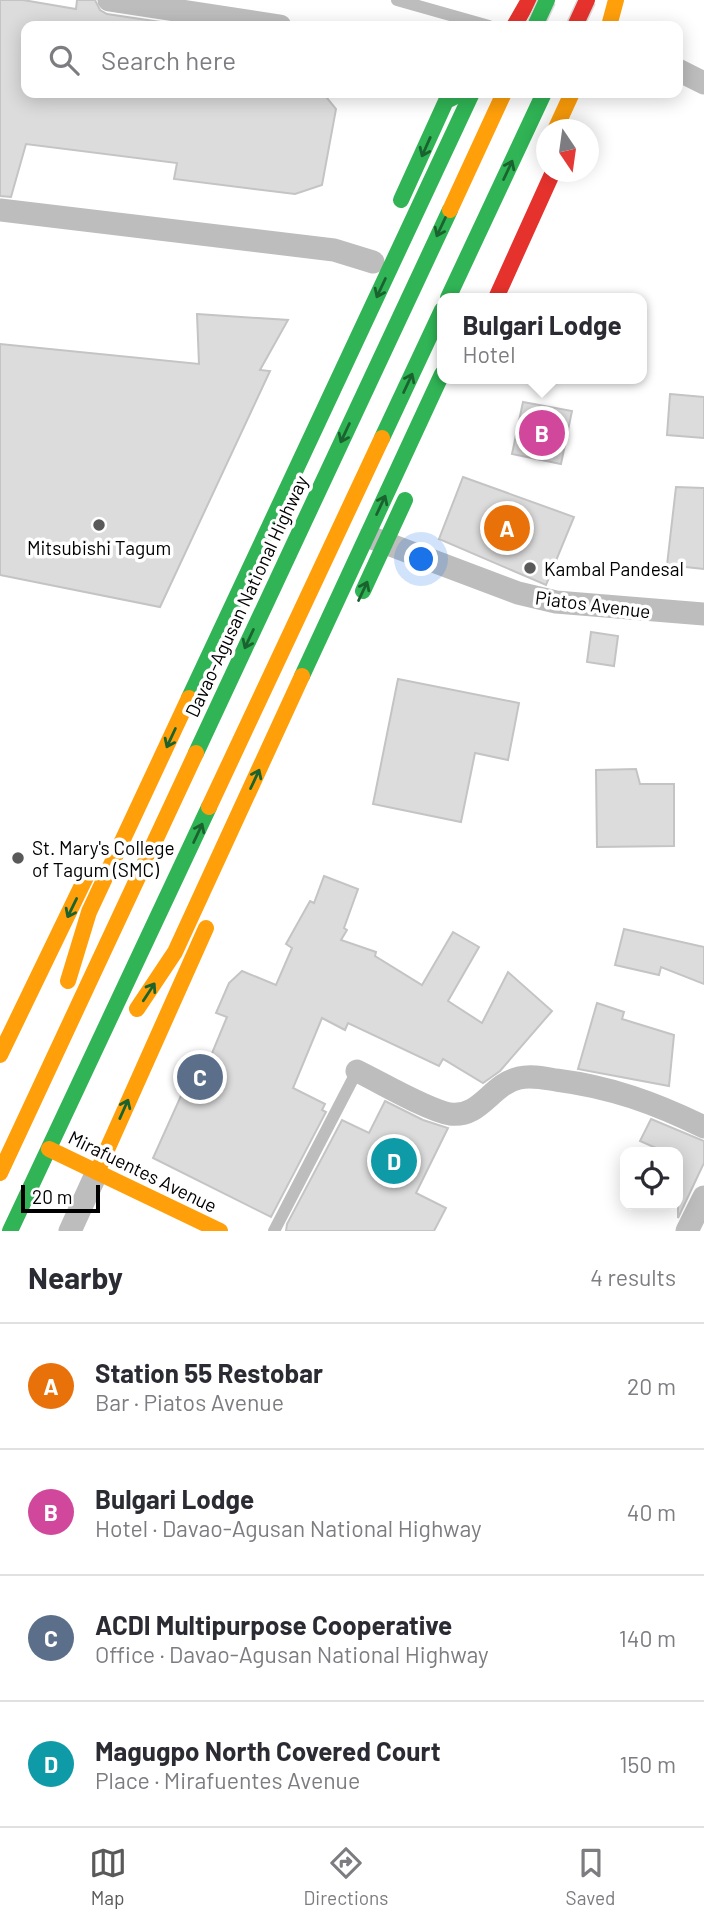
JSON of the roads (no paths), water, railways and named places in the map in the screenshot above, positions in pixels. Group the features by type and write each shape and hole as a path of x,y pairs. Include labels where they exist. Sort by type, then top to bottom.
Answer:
{"main road":[{"path":"518,21 529,0"},
{"path":"527,21 587,0"},
{"path":"611,21 616,0"},
{"path":"614,21 629,0"},
{"path":"543,21 560,11"},
{"path":"560,11 578,21"},
{"path":"560,11 583,21"},
{"path":"396,212 446,101 452,98"},
{"name":"Davao-Agusan National Highway","path":"27,1116 89,912 470,98"},
{"name":"Davao-Agusan National Highway","path":"0,1173 14,1132 27,1116 501,98"},
{"path":"450,293 542,98"},
{"path":"560,119 570,98"},
{"path":"577,119 587,98"},
{"path":"518,211 537,182"},
{"path":"498,293 541,182"},
{"path":"10,1231 437,321"},
{"path":"131,1019 175,952 376,540 438,384"},
{"path":"356,607 376,540 414,480"},
{"path":"267,489 283,497"},
{"path":"0,1055 91,867"},
{"path":"97,1172 215,909"},
{"path":"57,1131 116,1041"},
{"name":"Mirafuentes Avenue","path":"49,1149 220,1231"}],"street":[{"path":"109,0 246,21"},
{"path":"683,72 704,83"},
{"path":"0,210 334,250 373,262"},
{"name":"Piatos Avenue","path":"376,540 518,593 556,602 704,614"},
{"path":"357,1071 437,1110 451,1114 476,1109 506,1083 519,1078 539,1077 573,1082 657,1104 704,1127"},
{"path":"70,1231 97,1172"},
{"path":"687,1231 704,1197"}],"lane":[{"path":"397,0 471,21"},
{"path":"274,1231 357,1071"}],"place":[{"name":"Bulgari Lodge","path":"542,433"},
{"name":"Mitsubishi Tagum","path":"99,525"},
{"name":"Station 55 Restobar","path":"507,528"},
{"name":"Kambal Pandesal","path":"530,568"},
{"name":"St. Mary's College of Tagum (SMC)","path":"18,858"},
{"name":"ACDI Multipurpose Cooperative","path":"200,1077"},
{"name":"Magugpo North Covered Court","path":"394,1161"}]}
